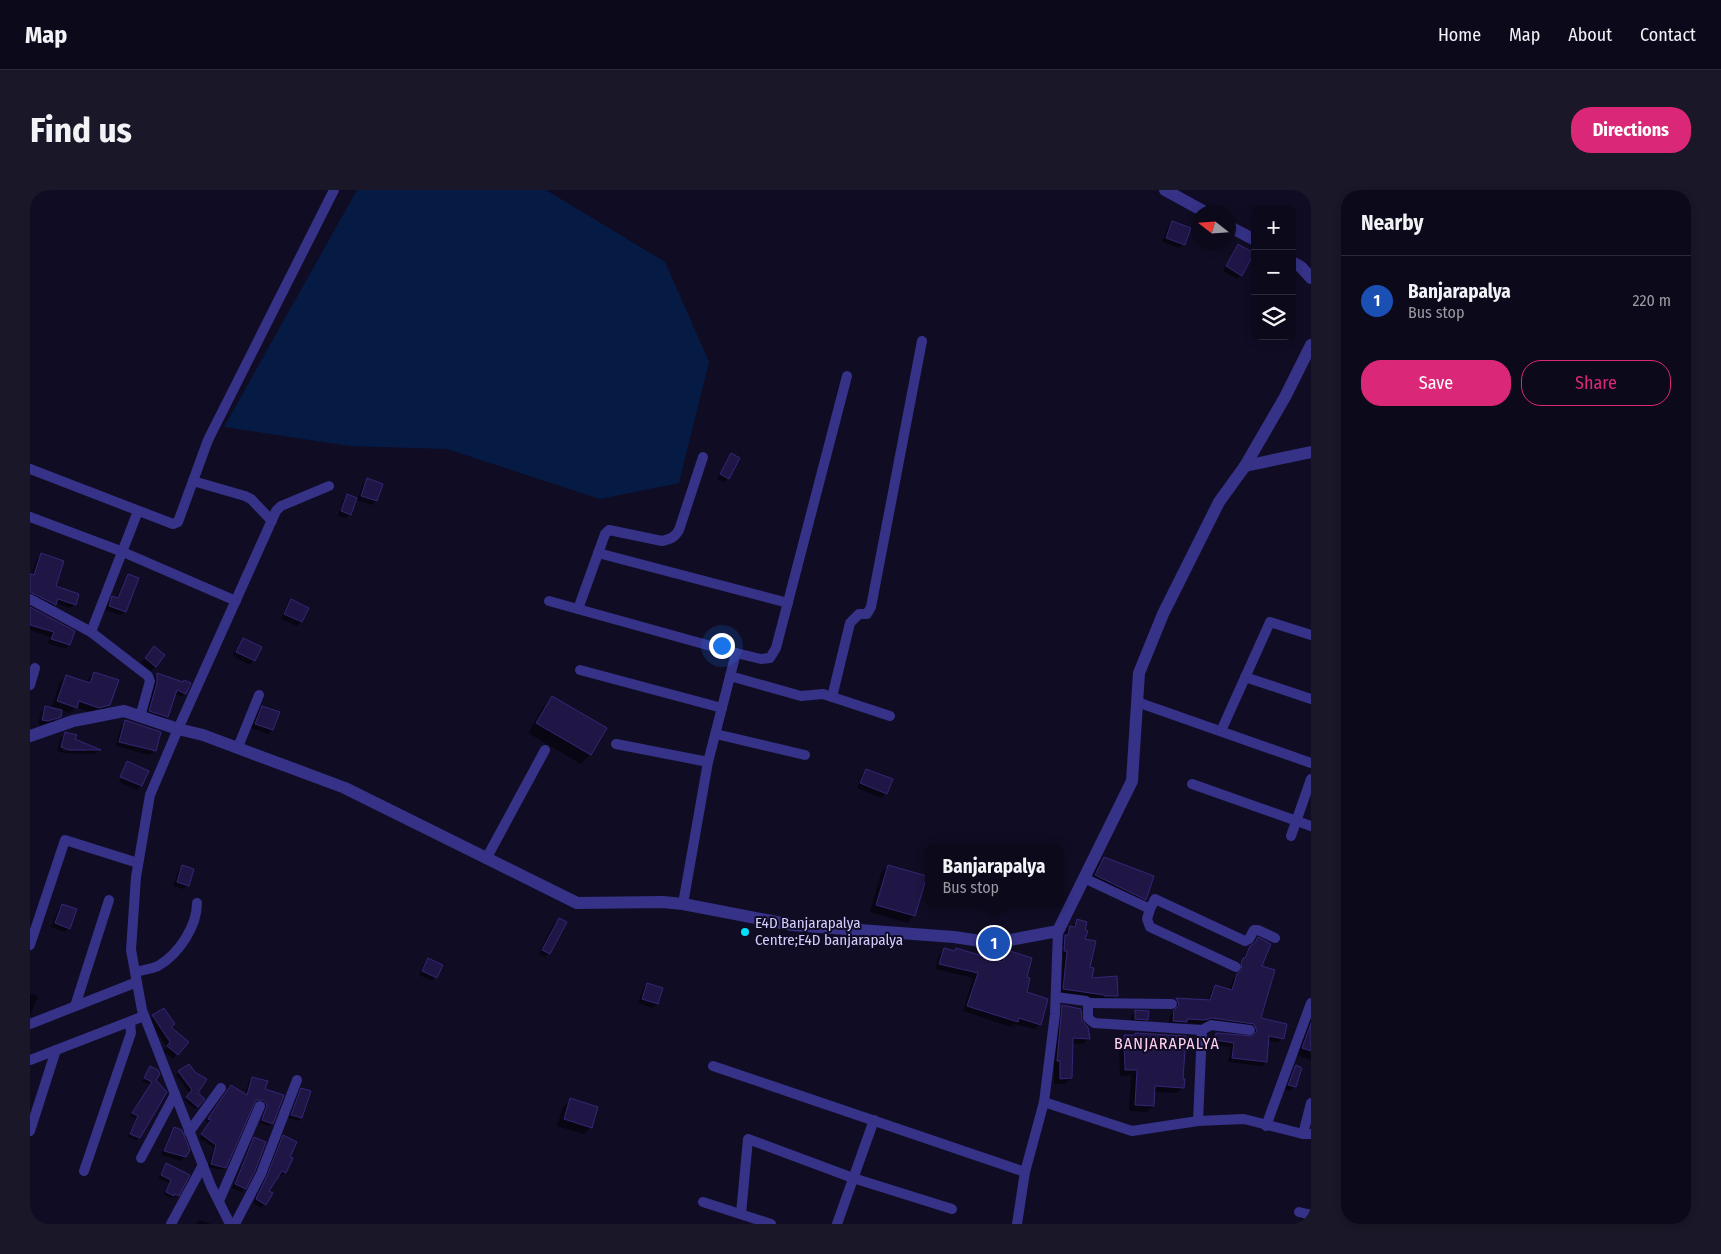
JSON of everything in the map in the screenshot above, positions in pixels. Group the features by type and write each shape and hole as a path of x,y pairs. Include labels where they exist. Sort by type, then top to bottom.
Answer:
{"street":[{"path":"30,469 173,524 178,522 214,428 334,190"},
{"path":"1166,190 1193,205"},
{"path":"1236,230 1251,238"},
{"path":"1296,264 1301,266 1311,278"},
{"path":"832,697 850,623 859,614 866,614 871,607 922,340"},
{"path":"1017,1224 1025,1172 1044,1102 1055,1014 1058,931 1132,781 1139,673 1163,614 1219,502 1245,466 1285,397 1311,345"},
{"path":"549,601 736,654 761,659 770,658 776,648 848,376"},
{"path":"1245,466 1311,452"},
{"path":"578,609 606,532 609,530 662,540 675,536 703,457"},
{"path":"193,481 251,499 272,521"},
{"path":"230,1224 189,1132 144,1016 131,950 138,863 150,795 276,511 281,506 330,486"},
{"path":"91,632 138,511"},
{"path":"30,517 123,552 236,600"},
{"path":"598,553 788,603"},
{"path":"30,599 91,632 141,669 150,678 140,717"},
{"path":"1220,731 1270,622 1311,635"},
{"path":"683,904 708,762 736,654"},
{"path":"30,685 35,668"},
{"path":"580,670 722,708"},
{"path":"730,676 801,696 819,694 832,697 890,716"},
{"path":"1245,677 1311,699"},
{"path":"238,747 259,696"},
{"path":"1137,702 1311,763"},
{"path":"30,736 73,721 124,712 178,730 203,735 345,788 577,903 663,902 683,904 792,925 954,937 994,943 1058,931"},
{"path":"716,734 805,756"},
{"path":"616,744 708,762"},
{"path":"486,859 545,750"},
{"path":"1291,836 1311,779"},
{"path":"1192,784 1311,826"},
{"path":"30,945 65,840 138,863"},
{"path":"1084,878 1150,909"},
{"path":"1236,967 1150,926 1146,919 1155,899 1245,941 1249,939 1254,930 1275,938"},
{"path":"75,1006 109,900"},
{"path":"30,1024 75,1006 158,966 171,956 189,932 197,913 197,903"},
{"path":"1056,997 1084,1000 1088,1003 1172,1004"},
{"path":"1088,1003 1088,1018 1094,1023 1202,1030 1211,1025 1250,1030"},
{"path":"1266,1126 1311,1003"},
{"path":"30,1060 144,1016"},
{"path":"84,1172 131,1033 130,1022"},
{"path":"1198,1122 1202,1030"},
{"path":"30,1131 56,1050"},
{"path":"713,1066 1025,1172"},
{"path":"235,1224 261,1174 297,1080"},
{"path":"189,1132 220,1088"},
{"path":"141,1158 175,1094"},
{"path":"1044,1102 1132,1131 1198,1122 1244,1119 1266,1126 1307,1134 1311,1103"},
{"path":"219,1201 260,1106"},
{"path":"837,1224 874,1120"},
{"path":"741,1214 748,1138 853,1178 952,1208"},
{"path":"170,1224 203,1165"},
{"path":"703,1202 771,1224"},
{"path":"1299,1212 1311,1215"}],"water":[{"path":"357,190 546,190 665,262 709,362 679,483 600,499 447,449 350,446 224,427"}],"building":[{"path":"1172,221 1191,228 1185,245 1166,238"},
{"path":"1238,244 1251,251 1251,259 1242,276 1226,266"},
{"path":"731,453 740,458 729,479 720,474"},
{"path":"367,478 383,484 377,501 361,496"},
{"path":"347,494 357,498 351,515 341,511"},
{"path":"41,553 64,561 56,586 79,594 76,605 58,599 56,605 30,592 30,574 34,575"},
{"path":"128,574 139,578 126,612 109,606 112,596 118,598"},
{"path":"291,599 309,608 302,622 284,614"},
{"path":"30,607 75,631 70,645 51,639 54,632 30,625"},
{"path":"243,638 262,647 255,661 236,652"},
{"path":"154,646 165,655 156,667 145,658"},
{"path":"94,672 119,680 110,705 99,708 79,701 77,708 57,701 66,675 90,683"},
{"path":"157,673 191,683 186,694 177,690 168,717 149,711 157,683"},
{"path":"552,696 607,728 591,755 536,723"},
{"path":"45,706 62,710 61,717 48,721 42,720"},
{"path":"262,706 280,712 273,730 255,724"},
{"path":"125,720 161,732 156,751 119,742"},
{"path":"65,732 77,735 75,739 101,750 69,750 61,747"},
{"path":"127,761 149,771 142,786 120,777"},
{"path":"866,769 893,779 887,794 860,783"},
{"path":"1104,857 1154,876 1146,900 1095,875"},
{"path":"182,865 194,869 189,886 177,882"},
{"path":"888,865 925,875 925,883 915,916 876,905"},
{"path":"62,904 77,909 70,929 55,923"},
{"path":"559,918 567,922 550,954 542,950"},
{"path":"1077,919 1087,922 1085,930 1088,931 1085,939 1096,941 1090,967 1094,968 1092,978 1117,976 1118,996 1104,996 1063,989 1067,951 1064,951 1065,935 1068,935 1070,926 1075,927"},
{"path":"1258,937 1271,944 1262,966 1275,970 1261,1018 1287,1024 1284,1039 1269,1036 1267,1062 1232,1058 1234,1043 1215,1040 1216,1033 1252,1036 1257,1031 1254,1024 1212,1018 1205,1020 1187,1019 1187,1022 1173,1021 1174,1010 1179,1005 1176,998 1210,1000 1215,985 1232,990 1237,974 1242,969 1241,963 1243,958 1245,958 1250,946 1255,943"},
{"path":"944,948 955,951 956,948 1003,962 1007,950 1032,958 1027,977 1030,978 1027,992 1048,999 1041,1025 1019,1018 1018,1022 967,1006 978,973 939,964"},
{"path":"428,958 443,965 437,978 422,971"},
{"path":"647,983 663,988 658,1004 642,999"},
{"path":"1062,1005 1081,1009 1082,1021 1088,1027 1090,1039 1073,1038 1072,1078 1060,1079 1060,1061 1057,1061"},
{"path":"164,1008 175,1024 171,1027 189,1042 178,1055 167,1046 170,1042 152,1015"},
{"path":"1135,1010 1149,1011 1148,1020 1135,1019"},
{"path":"1311,1023 1311,1051 1302,1048"},
{"path":"1135,1033 1186,1036 1184,1088 1155,1086 1154,1106 1135,1105 1137,1070 1125,1070 1124,1035 1135,1035"},
{"path":"189,1064 195,1072 207,1079 198,1093 205,1099 198,1107 186,1097 192,1090 178,1071"},
{"path":"1296,1065 1302,1068 1296,1087 1288,1085"},
{"path":"150,1066 158,1070 160,1074 156,1080 167,1092 140,1138 130,1134 138,1116 132,1113 152,1082 144,1078"},
{"path":"252,1077 268,1081 265,1089 284,1095 273,1124 262,1120 267,1105 263,1100 256,1100 226,1168 211,1164 216,1145 201,1134 211,1120 208,1119 231,1085 247,1095"},
{"path":"301,1088 311,1091 302,1118 291,1115"},
{"path":"570,1098 598,1107 592,1128 564,1119"},
{"path":"174,1127 182,1130 190,1150 186,1157 164,1151"},
{"path":"283,1135 297,1142 290,1157 293,1158 286,1173 282,1171 269,1191 273,1193 266,1205 256,1199"},
{"path":"254,1137 266,1142 246,1189 235,1184"},
{"path":"166,1163 190,1175 179,1196 166,1192 171,1180 161,1175"}],"place":[{"name":"E4D Banjarapalya Centre;E4D banjarapalya","path":"745,932"},
{"name":"Banjarapalya","path":"994,943"}],"district":[{"name":"BANJARAPALYA","path":"1167,1043"}]}
